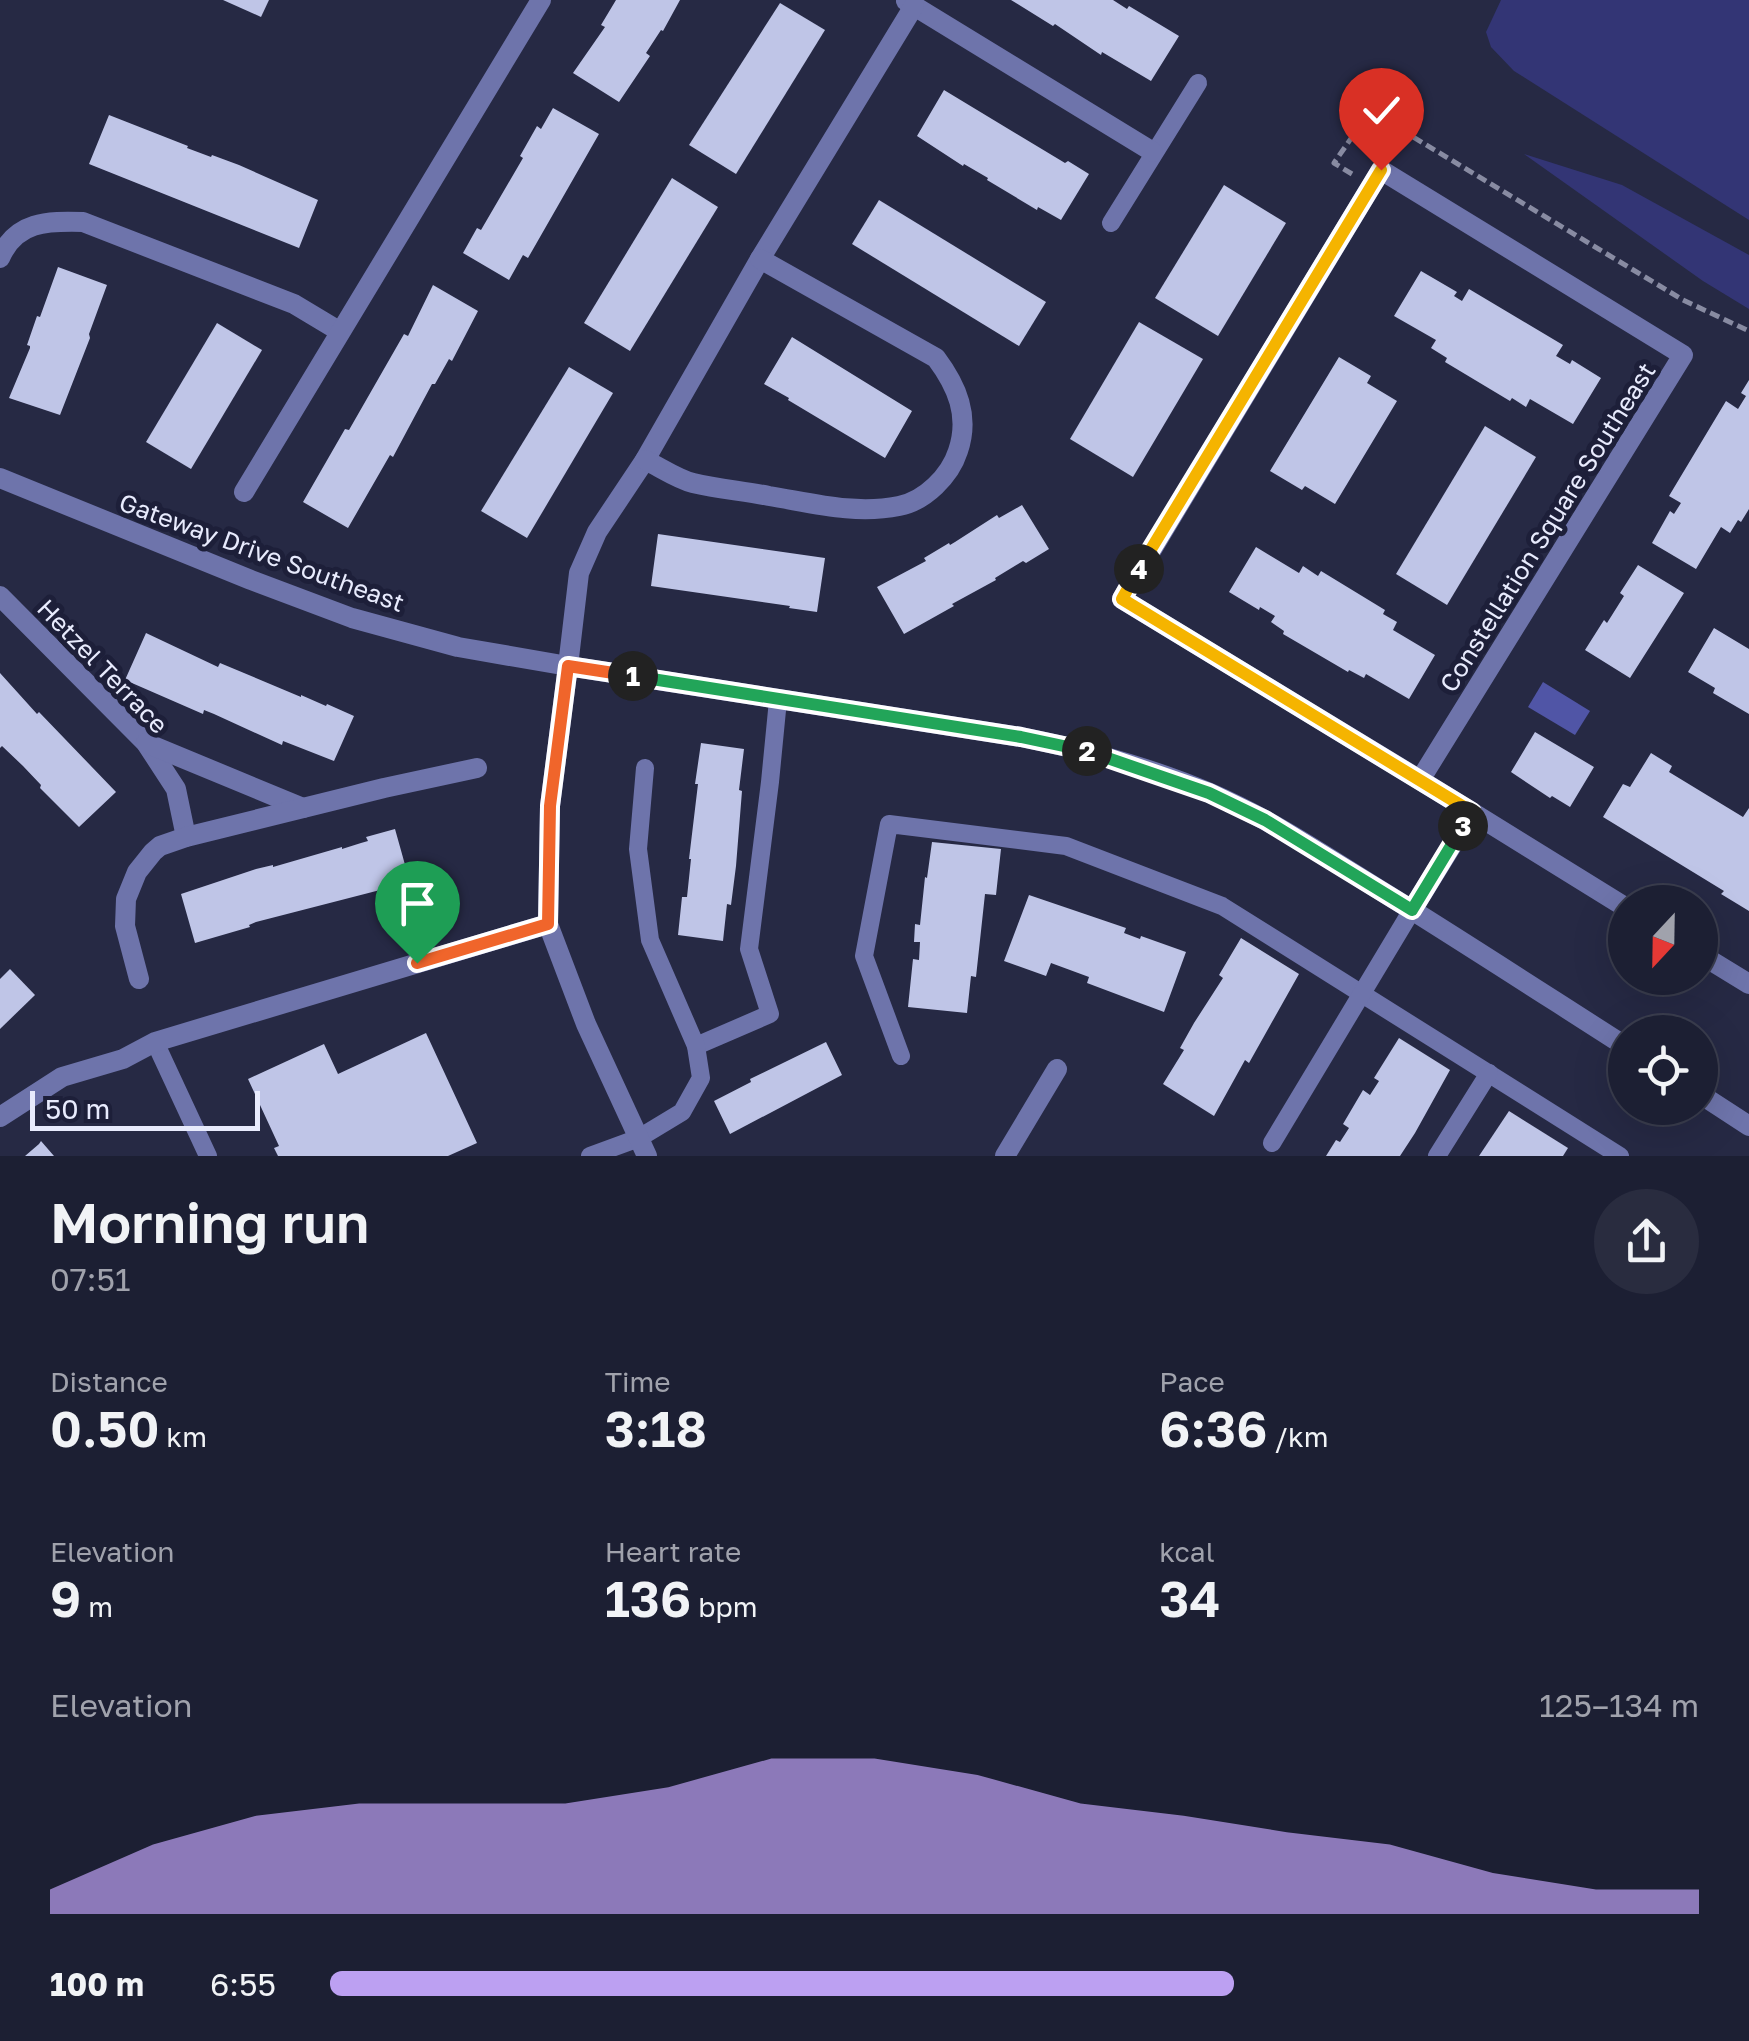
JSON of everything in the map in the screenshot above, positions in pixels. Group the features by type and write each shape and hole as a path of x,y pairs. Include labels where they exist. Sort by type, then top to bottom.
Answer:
{"street":[{"path":"244,492 541,0"},
{"path":"643,1147 586,1024 548,924 550,806 579,573 596,532 645,460 909,3 1154,152"},
{"name":"Constellation Square Southeast","path":"1372,186 1381,170 1682,354 1420,780"},
{"path":"1372,186 1122,599 1608,897"},
{"path":"0,258 25,228 48,221 83,222 294,304 339,331"},
{"path":"645,460 690,482 856,510 902,506 926,494 946,474 958,452 963,429 961,402 952,379 936,358 760,259"},
{"name":"Gateway Drive Southeast","path":"0,478 352,618 458,648 1021,737 1085,750 1142,768 1209,793 1265,820 1608,1035"},
{"name":"Hetzel Terrace","path":"0,596 146,743 176,788 186,837"},
{"path":"146,743 303,808"},
{"path":"140,979 125,926 126,899 137,872 160,846 477,768"},
{"path":"1412,910 1472,812"},
{"path":"0,1117 62,1077 123,1059 155,1042 548,924"},
{"path":"1718,965 1749,984"},
{"path":"1005,1156 1057,1069"},
{"path":"1718,1104 1747,1120"}],"lane":[{"path":"1111,222 1198,82"},
{"path":"696,1046 770,1014 749,950 778,700"},
{"path":"590,1156 643,1147 682,1112 701,1078 696,1046 650,940 638,849 645,768"},
{"path":"901,1056 864,956 889,824 1066,846 1222,906 1620,1156"},
{"path":"1272,1143 1412,910"},
{"path":"155,1042 208,1156"},
{"path":"1436,1156 1489,1073"}],"path":[{"path":"1372,186 1334,163 1370,110 1683,300 1749,331"}],"shaded area":[{"path":"1501,0 1749,0 1749,220 1514,71 1491,47 1486,32"},
{"path":"1524,154 1622,185 1749,255 1749,309 1703,281"},
{"path":"1543,682 1590,711 1575,735 1528,707"}],"building":[{"path":"223,0 269,0 261,17"},
{"path":"616,0 680,0 619,102 573,73 605,27 601,25"},
{"path":"1011,0 1113,0 1179,36 1151,81"},
{"path":"780,3 825,30 736,174 689,145"},
{"path":"944,90 1089,174 1061,220 1038,207 1037,210 917,136"},
{"path":"553,108 599,134 528,258 523,255 509,280 463,253 523,158 520,156 537,126 541,129"},
{"path":"109,115 318,200 299,248 89,164"},
{"path":"672,178 718,207 630,351 584,323"},
{"path":"1224,185 1286,223 1218,336 1155,298"},
{"path":"879,200 1046,302 1019,346 852,244"},
{"path":"58,267 107,285 60,415 9,398"},
{"path":"1421,271 1457,292 1454,296 1462,301 1469,289 1563,345 1556,356 1570,364 1572,360 1601,378 1573,424 1530,399 1526,407 1512,398 1510,401 1445,362 1447,358 1431,348 1436,340 1394,316"},
{"path":"433,285 478,311 452,361 449,359 432,384 393,457 390,455 348,528 303,502 404,334 408,336"},
{"path":"1139,322 1203,359 1133,477 1070,439"},
{"path":"217,323 262,350 191,469 146,442"},
{"path":"792,337 912,411 885,458 764,384"},
{"path":"1339,357 1371,376 1367,383 1397,401 1335,504 1270,471"},
{"path":"569,367 613,393 527,538 481,511"},
{"path":"1749,380 1749,509 1730,533 1721,527 1696,569 1652,543 1670,511 1674,514 1681,503 1669,496 1726,401 1738,409"},
{"path":"1485,426 1536,457 1447,605 1396,574"},
{"path":"1022,505 1049,549 904,634 877,587 997,515 999,518"},
{"path":"658,534 825,558 817,612 651,586"},
{"path":"1256,547 1299,573 1303,566 1318,576 1321,571 1385,610 1383,614 1397,622 1393,630 1435,655 1409,699 1366,674 1364,678 1348,672 1283,634 1271,622 1275,616 1229,592"},
{"path":"1638,565 1684,593 1630,678 1585,650 1624,596 1620,593"},
{"path":"1714,628 1749,649 1749,714 1713,693 1715,688 1688,672"},
{"path":"146,633 218,667 220,663 354,716 334,761 283,741 282,745 125,680"},
{"path":"0,673 116,792 79,827 23,766 0,748"},
{"path":"1535,732 1594,767 1570,807 1511,772"},
{"path":"701,743 744,749 736,866 723,941 678,935 682,897 687,897"},
{"path":"1651,753 1672,766 1669,772 1743,817 1749,808 1749,911 1721,894 1724,891 1718,885 1603,817 1623,784 1630,787"},
{"path":"395,829 409,879 195,943 181,894 256,869 342,849"},
{"path":"932,842 1001,849 996,895 985,894 976,977 971,976 967,1013 908,1007 913,959 919,960 915,924 920,925"},
{"path":"1029,895 1126,928 1124,933 1140,939 1141,936 1186,952 1164,1012 1087,983 1089,977 1051,963 1046,976 1004,961"},
{"path":"1241,938 1299,974 1214,1116 1163,1084"},
{"path":"10,969 35,995 0,1029 0,979"},
{"path":"426,1033 477,1143 448,1156 278,1156 274,1148 279,1146 248,1079 324,1044 338,1074"},
{"path":"1399,1038 1450,1070 1415,1133 1400,1156 1326,1156 1349,1128 1343,1124 1363,1090 1370,1095 1379,1081 1374,1078"},
{"path":"826,1042 842,1075 730,1134 714,1101"},
{"path":"1509,1111 1568,1148 1563,1156 1479,1156"},
{"path":"41,1141 54,1156 25,1156 39,1144"}],"route":[{"path":"417,963 548,924 550,806 568,666 1085,750 1209,793 1265,820 1412,910 1472,812 1122,599 1381,170"}]}
